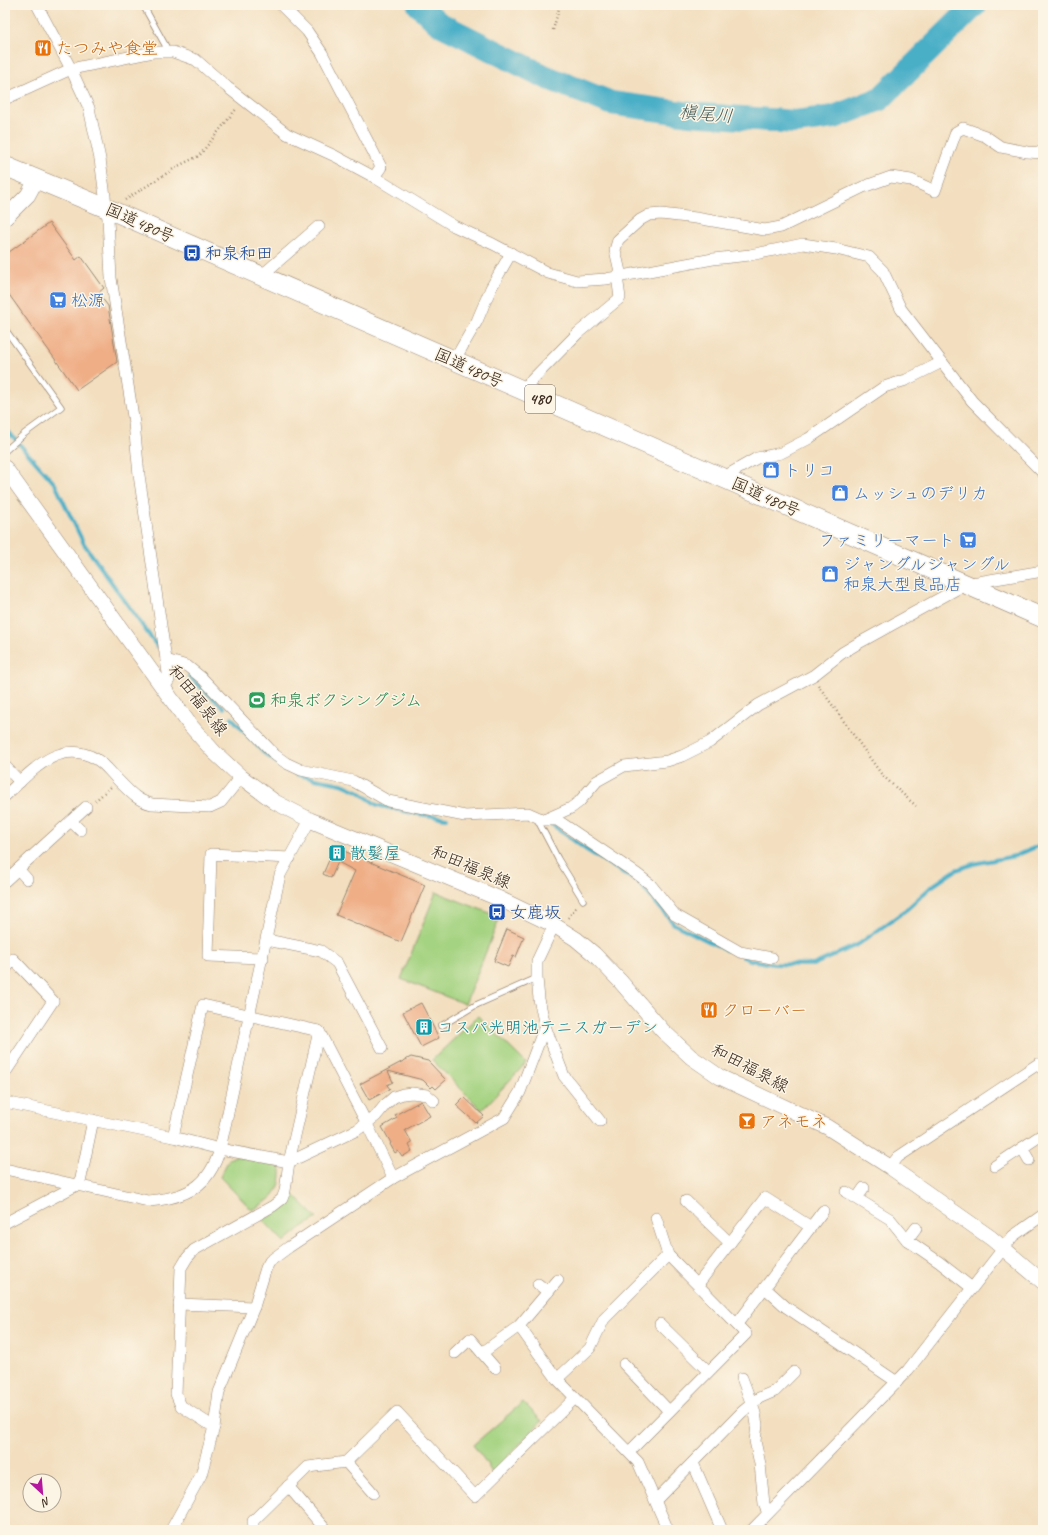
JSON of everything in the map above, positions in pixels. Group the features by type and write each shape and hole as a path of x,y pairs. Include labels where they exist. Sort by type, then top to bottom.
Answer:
{"highway":[{"name":"国道480号","path":"5,166 110,210 1043,618"}],"main road":[{"path":"5,218 28,195 36,180"},
{"name":"和田福泉線","path":"5,468 190,725 214,752 241,777 275,802 310,820 559,924 594,954 620,981 662,1030 691,1057 720,1076 827,1127 890,1167 1003,1247 1043,1282"}],"street":[{"path":"37,5 71,69 89,108 110,210 108,219 111,278 134,423 139,475 169,680 164,688"},
{"path":"281,5 307,31 322,53 380,167 374,177"},
{"path":"5,99 71,69 154,52 170,52 196,60 287,134 336,156 374,177 454,226 511,253 548,274 577,281 606,279 713,259 750,255 803,244 836,249 869,257 883,271 901,308 972,401 1043,473"},
{"path":"521,391 578,333 620,298 619,276 615,250 618,240 640,220 649,215 661,214 696,218 765,230 780,227 863,187 891,177 911,180 935,191 956,132 964,128 985,136 1001,147 1027,152 1043,153"},
{"path":"261,276 319,226"},
{"path":"454,361 477,321 491,288 511,253"},
{"path":"722,478 757,458 781,453 808,439 884,387 906,380 942,362"},
{"path":"540,818 571,808 579,802 597,781 624,766 667,761 682,756 710,742 758,704 812,676 857,644 966,584 1043,571"},
{"path":"166,660 187,666 202,678 275,755 286,763 301,770 353,781 388,801 465,816 528,813 540,818 557,820 650,884 675,915 740,952 772,958"},
{"path":"5,796 44,760 55,755 70,752 88,755 96,759 133,795 145,802 210,807 221,802 241,777"},
{"path":"5,766 20,782"},
{"path":"5,881 86,807"},
{"path":"5,1169 148,1201 172,1199 182,1195 201,1183 209,1174 216,1162 220,1149 267,940 280,875 310,820"},
{"path":"71,821 80,830"},
{"path":"263,958 208,956 210,854 290,858"},
{"path":"18,869 27,879"},
{"path":"559,924 538,961 536,978 539,999 545,1026 564,1076 600,1121"},
{"path":"267,940 321,951 337,963 382,1048"},
{"path":"5,970 12,959 53,1001 5,1073"},
{"path":"173,1137 203,1005 319,1031 393,1178"},
{"path":"171,1530 201,1475 214,1427 219,1392 254,1307 266,1268 270,1261 393,1178 504,1118 520,1092 545,1026"},
{"path":"214,1427 181,1406 176,1394 181,1268 194,1250 273,1206 282,1199 319,1031"},
{"path":"890,1167 898,1157 1038,1064 1043,1070"},
{"path":"5,1102 173,1137 220,1149 289,1162 357,1130 376,1116 394,1097 412,1093 427,1095 434,1101"},
{"path":"5,1223 77,1185 81,1178 93,1120"},
{"path":"994,1166 1043,1134"},
{"path":"1022,1148 1029,1160"},
{"path":"857,1198 864,1188"},
{"path":"846,1192 890,1219 908,1240 972,1288"},
{"path":"698,1284 765,1198 811,1227"},
{"path":"686,1201 730,1243"},
{"path":"737,1324 823,1211"},
{"path":"752,1530 898,1382 1013,1236 1043,1215"},
{"path":"630,1451 746,1334 668,1255 656,1218"},
{"path":"908,1240 916,1228"},
{"path":"557,1379 590,1348 604,1319 668,1255"},
{"path":"482,1353 519,1326 558,1280"},
{"path":"538,1284 548,1292"},
{"path":"765,1288 786,1307 898,1382"},
{"path":"179,1304 254,1307"},
{"path":"660,1324 708,1371"},
{"path":"519,1326 557,1379 630,1451 638,1462 668,1530"},
{"path":"455,1352 470,1340 495,1368"},
{"path":"624,1364 669,1411"},
{"path":"656,1500 751,1404 759,1398 774,1391 794,1372"},
{"path":"742,1378 757,1425 755,1441 760,1464 764,1504 768,1513"},
{"path":"253,1530 253,1521 308,1467 346,1462 397,1412 475,1496 575,1398"},
{"path":"346,1462 373,1493"},
{"path":"693,1463 722,1530"},
{"path":"288,1486 326,1530"}],"lane":[{"path":"143,5 170,52"},
{"path":"5,329 61,408 24,434 5,451"},
{"path":"540,818 558,859 583,900"},
{"path":"441,1026 476,1005 536,978"}],"path":[{"path":"553,30 560,5"},
{"path":"110,210 178,166 199,156 244,100"},
{"path":"812,676 882,775 916,806"},
{"path":"86,807 89,807 118,780"},
{"path":"559,924 583,900"}],"green space":[{"path":"436,892 500,917 465,1004 401,979"},
{"path":"478,1016 526,1063 482,1110 432,1060"},
{"path":"235,1156 274,1165 279,1167 281,1170 281,1178 274,1195 252,1210 220,1177 229,1159"},
{"path":"292,1193 317,1218 301,1228 284,1242 263,1220 279,1210"},
{"path":"523,1402 542,1421 492,1473 486,1462 473,1445"}],"building":[{"name":"松源","path":"49,223 76,260 81,256 104,288 98,293 108,306 117,362 77,390 5,289 5,255"},
{"path":"336,844 345,849 344,851 425,885 401,942 336,915 355,871 338,862 331,878 323,874"},
{"path":"507,929 524,937 516,957 513,956 508,967 494,961"},
{"name":"コスパ光明池テニスガーデン","path":"421,1003 439,1038 421,1047 403,1012"},
{"path":"411,1057 428,1061 446,1080 436,1089 433,1086 431,1088 423,1080 388,1071 393,1082 387,1085 390,1089 369,1100 360,1084"},
{"path":"464,1097 484,1116 476,1123 456,1105"},
{"path":"421,1101 430,1116 405,1130 412,1143 409,1145 412,1151 402,1157 398,1151 395,1153 382,1127 397,1118 395,1115"}],"waterway":[{"name":"槇尾川","path":"419,5 438,23 546,77 611,103 690,114 795,122 834,117 880,99 975,5"},
{"path":"5,428 55,484 84,544 157,646"},
{"path":"189,676 224,708"},
{"path":"232,718 264,753 283,767"},
{"path":"296,774 342,784 358,791 377,805 411,813 447,818"},
{"path":"550,823 585,849 638,882 674,924 726,950"},
{"path":"743,957 750,960 774,964 813,965 859,944 906,910 931,887 956,870 973,864 1015,856 1043,844"}],"place":[{"name":"たつみや食堂","path":"43,48"},
{"name":"和泉和田","path":"192,253"},
{"name":"松源","path":"58,300"},
{"name":"トリコ","path":"771,470"},
{"name":"ムッシュのデリカ","path":"840,493"},
{"name":"ファミリーマート","path":"968,540"},
{"name":"ジャングルジャングル 和泉大型良品店","path":"830,574"},
{"name":"和泉ボクシングジム","path":"257,700"},
{"name":"散髪屋","path":"337,853"},
{"name":"女鹿坂","path":"497,912"},
{"name":"クローバー","path":"709,1010"},
{"name":"コスパ光明池テニスガーデン","path":"424,1027"},
{"name":"アネモネ","path":"747,1121"}]}
